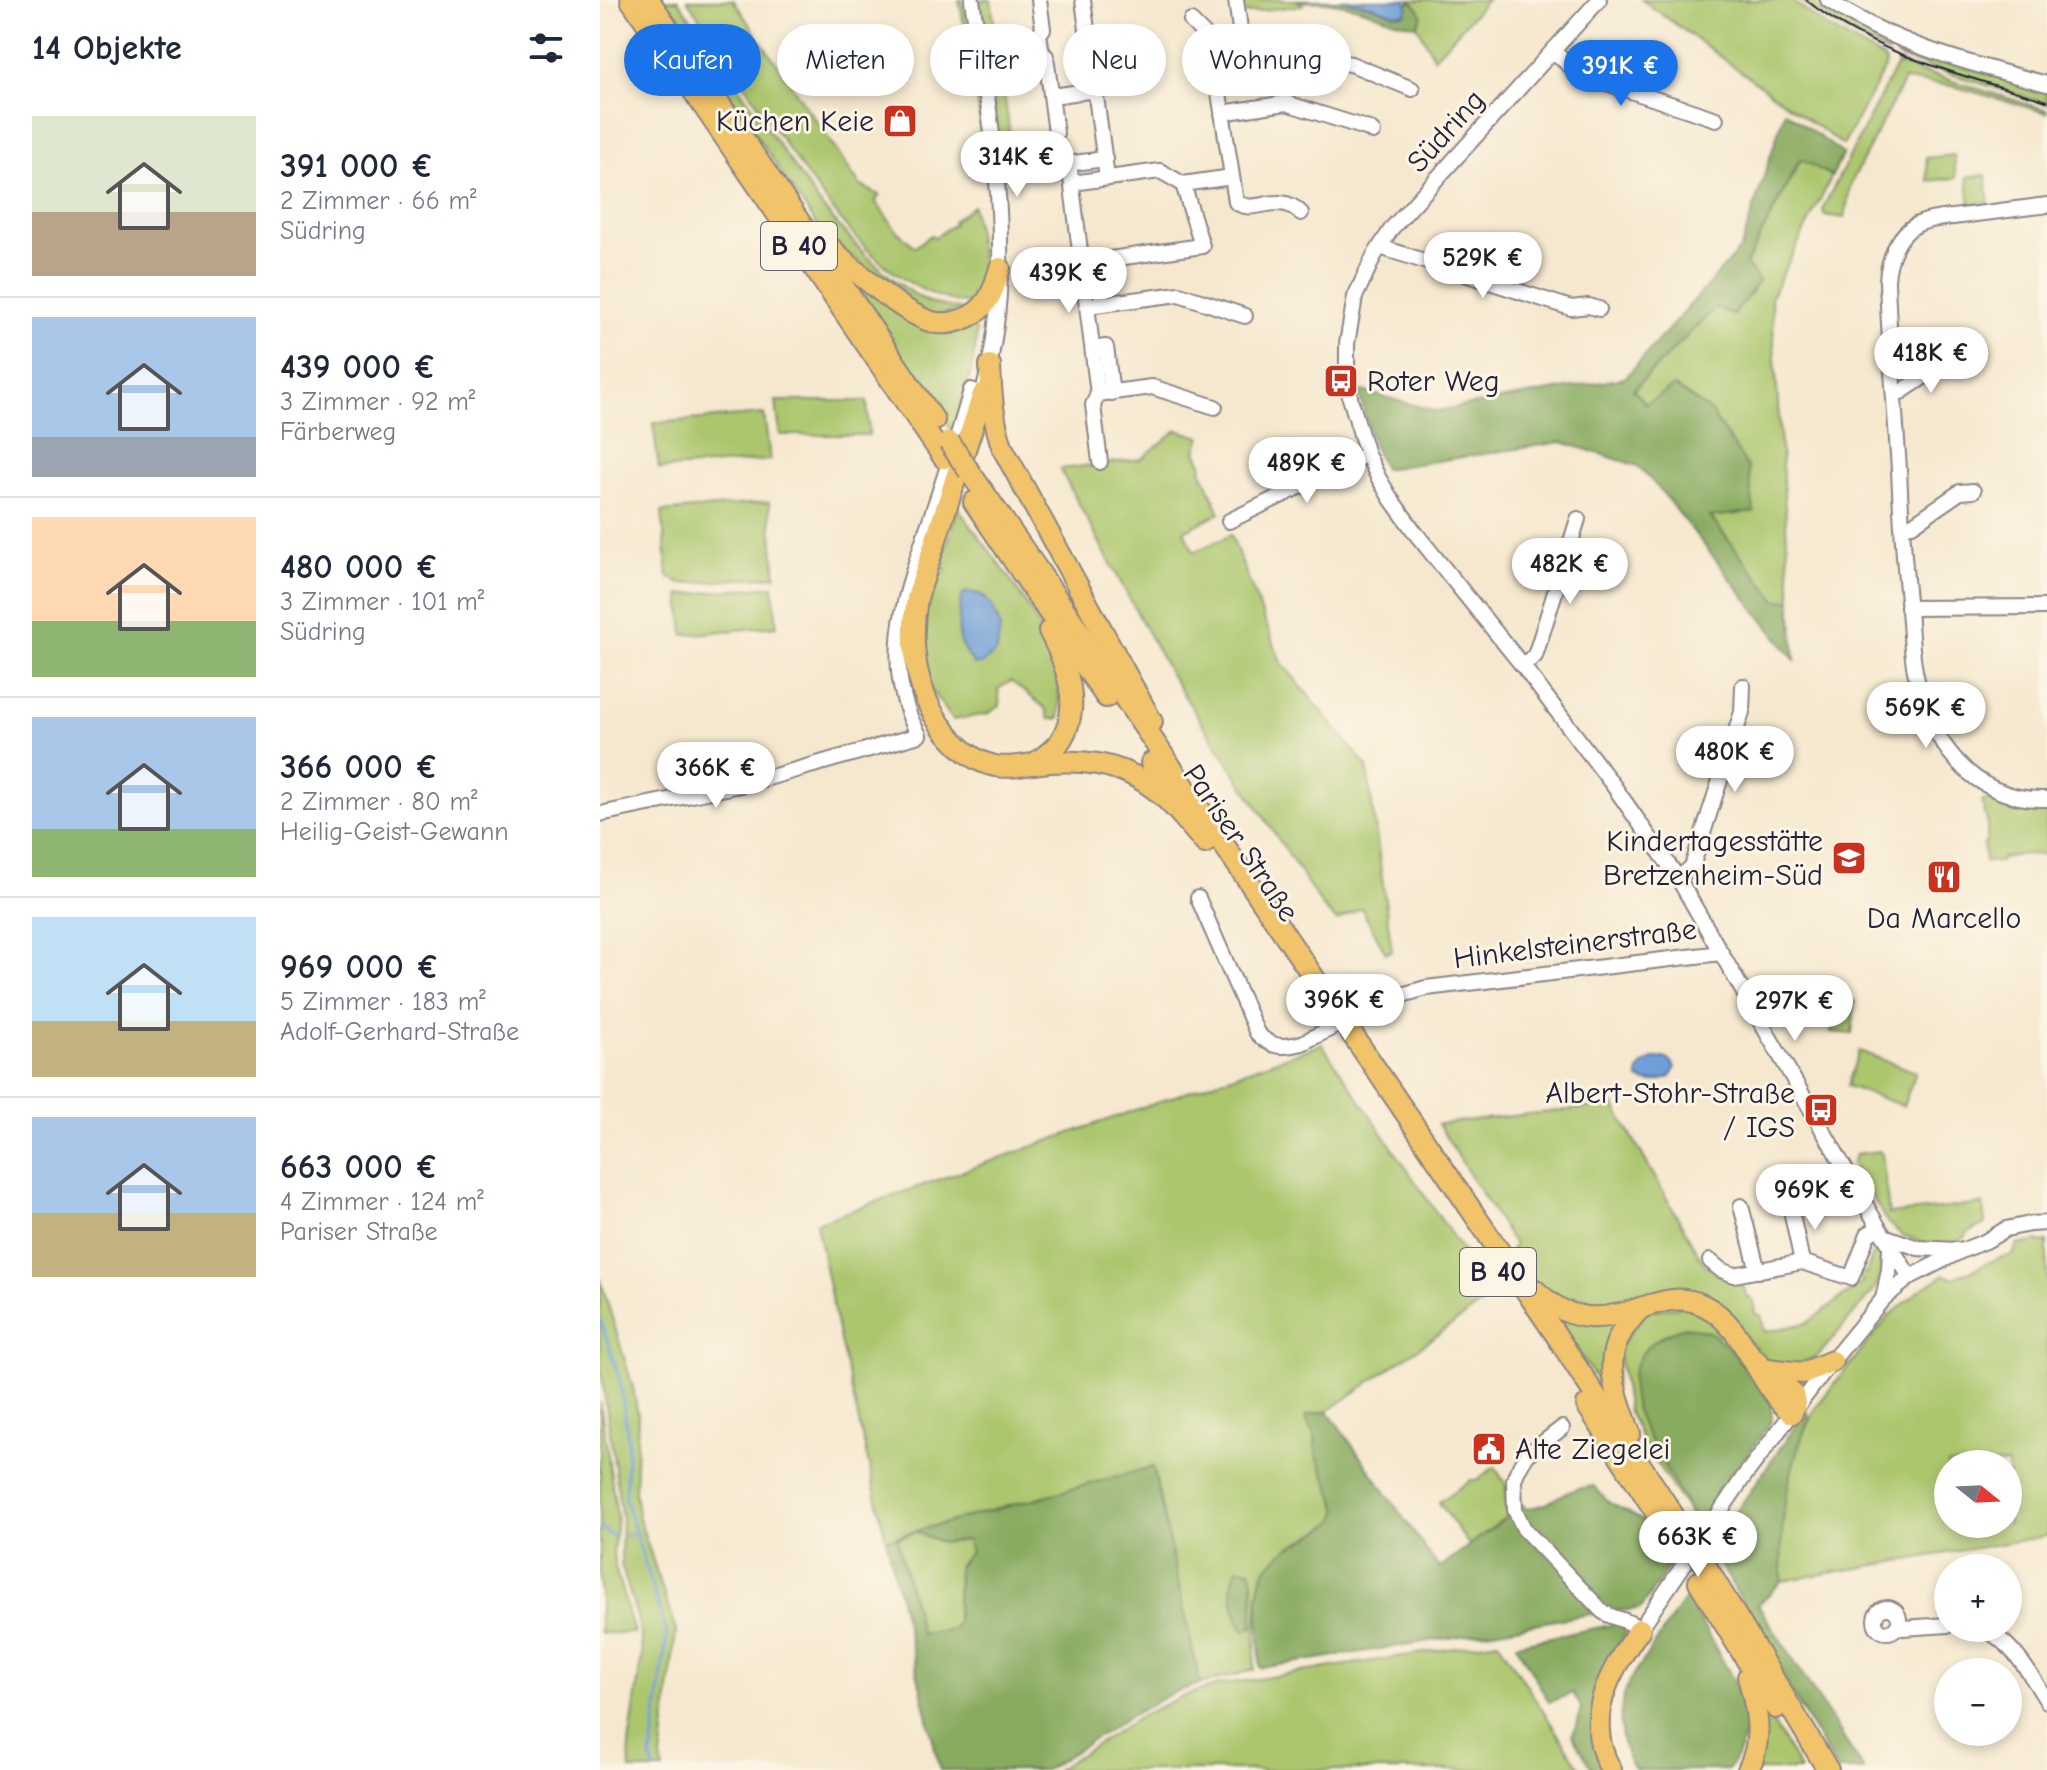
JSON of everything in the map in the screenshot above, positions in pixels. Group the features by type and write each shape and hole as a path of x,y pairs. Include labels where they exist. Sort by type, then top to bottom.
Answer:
{"highway":[{"path":"622,0 645,24"},
{"name":"Pariser Straße","path":"631,0 647,24"},
{"name":"Pariser Straße","path":"649,0 766,172 966,479 1010,556 1684,1544 1828,1770"},
{"name":"Pariser Straße","path":"698,96 947,450"},
{"path":"766,172 836,253 879,289 925,319 942,324 974,314 987,301 1000,268"},
{"path":"990,365 993,415 1003,449 1140,698 1186,790"},
{"path":"983,394 917,598 913,629 915,661 922,690 936,719 964,751 984,763 995,766 1091,763 1139,778 1166,797 1205,843"},
{"name":"Pariser Straße","path":"966,479 1035,566 1493,1242 1641,1463 1684,1544"},
{"path":"1010,556 1055,643 1066,671 1071,697 1072,711 1064,733 1051,751 1034,764"},
{"name":"B 40","path":"1493,1242 1534,1290 1554,1306 1577,1316 1603,1317 1677,1299 1704,1305 1722,1319 1759,1364 1793,1394 1795,1407 1792,1413"},
{"name":"B 40","path":"1641,1308 1621,1331 1614,1346 1611,1365 1620,1404 1641,1463"},
{"path":"1759,1364 1790,1373 1803,1373 1832,1361"},
{"name":"Pariser Straße","path":"1698,1567 1740,1650 1813,1770"},
{"path":"1611,1770 1599,1738 1600,1706 1612,1672 1640,1629"},
{"name":"B 40","path":"1740,1650 1759,1725 1756,1748 1748,1770"}],"street":[{"path":"600,814 750,783 919,735 907,709 900,680 899,649 904,605 971,390 983,394 995,334 1000,268 996,173 972,0"},
{"path":"1039,0 1043,29 1039,34 1040,44 1046,56 1056,133"},
{"path":"1083,0 1086,24"},
{"path":"1236,0 1239,24"},
{"name":"Südring","path":"1599,0 1392,228 1380,247 1355,297 1347,344 1350,398 1367,454 1391,499 1613,785 1678,878 1910,1277"},
{"path":"1828,0 1898,39 1932,52 2047,84"},
{"path":"1191,21 1194,24"},
{"path":"1553,51 1579,74 1716,119"},
{"path":"1351,64 1412,89"},
{"path":"1052,96 1063,94"},
{"path":"1096,96 1107,178"},
{"path":"1219,96 1236,202 1241,206 1278,202 1296,207 1301,213"},
{"path":"1222,113 1286,103 1373,132"},
{"path":"996,173 1104,155"},
{"path":"1063,160 1072,183 1089,262 1095,305 1093,349 1105,394"},
{"path":"1072,183 1160,171 1183,184 1232,177"},
{"path":"1089,262 1202,246 1183,184"},
{"path":"2047,205 1939,219 1917,225 1898,243 1888,273 1902,526 1915,675 1932,723 1947,749 1967,773 1991,788 2021,798 2047,799"},
{"path":"1380,247 1571,308 1589,306 1599,309"},
{"path":"1095,305 1179,294 1245,316"},
{"path":"1894,393 1901,392 1949,360 1965,358"},
{"path":"1100,462 1093,405 1105,394 1152,387 1215,407"},
{"path":"1229,521 1367,454"},
{"path":"1902,526 1912,525 1960,492 1973,491"},
{"path":"1522,665 1535,656 1578,519"},
{"path":"1908,608 2047,607"},
{"path":"1678,878 1692,867 1742,712 1743,686"},
{"name":"Hinkelsteinerstraße","path":"1198,898 1257,1033 1271,1045 1279,1047 1302,1043 1395,997 1426,988 1721,953"},
{"path":"1741,1206 1758,1271"},
{"path":"1791,1210 1802,1262"},
{"path":"1562,1428 1527,1455 1517,1472 1514,1480 1515,1510 1524,1529 1602,1611 1640,1629 1745,1475 1883,1299 1910,1277 1961,1251 2045,1224"},
{"path":"1710,1261 1734,1275 1802,1262 1851,1278 1868,1234 1918,1248 1961,1251"},
{"path":"1883,1299 1889,1270 1884,1237"},
{"path":"1898,1626 1934,1626"},
{"path":"2005,1642 2047,1701"},
{"path":"2031,1676 2047,1670"}],"green space":[{"path":"665,0 678,0 695,24 681,24"},
{"path":"687,0 733,0 749,24 703,24"},
{"path":"959,0 963,0 968,24 964,24"},
{"path":"979,0 991,0 994,24 982,24"},
{"path":"1239,0 1303,0 1303,5 1240,14"},
{"path":"1297,0 1340,0 1401,15 1406,13 1407,3 1413,2 1422,16 1417,25 1351,6"},
{"path":"1409,0 1487,0 1434,58 1417,25"},
{"path":"1642,0 1791,0 1886,63 1843,145"},
{"path":"1800,0 1819,0 1896,45 1887,53 1842,29"},
{"path":"761,41 777,64 777,96 799,96 860,185 879,195 875,201 897,231 915,247 954,224 953,221 973,206 983,273 978,294 970,304 945,299 893,271 854,236 795,159 752,96 761,96"},
{"path":"1905,45 2024,85 2031,83 2039,86 2038,90 2047,92 2047,104 1900,58 1896,55"},
{"path":"1897,64 2047,110 2047,113 1953,86 1904,80 1853,179 1845,218 1824,215 1823,208"},
{"path":"730,96 745,96 819,203 881,270 926,301 963,310 929,317 822,233"},
{"path":"976,96 980,96 988,156 985,155"},
{"path":"991,96 1005,96 1011,142 1034,147 1062,139 1066,153 1023,158 999,154"},
{"path":"1785,111 1843,154 1832,176 1800,159 1746,264 1759,281 1734,315 1715,308 1633,390 1646,404 1674,386 1710,411 1748,467 1754,512 1710,517 1777,601 1791,600 1795,660 1638,466 1562,442 1384,469 1374,447 1358,390 1436,411 1625,378 1741,248"},
{"path":"1954,155 1956,178 1928,181 1926,158"},
{"path":"1801,159 1832,176 1771,297 1791,600 1777,602 1710,516 1754,512 1633,390 1715,308 1759,281 1746,264"},
{"path":"1986,175 1989,203 1970,205 1967,177"},
{"path":"838,266 902,312 969,325 976,330 972,366 953,432"},
{"path":"776,401 867,401 869,435 780,435"},
{"path":"764,414 770,460 659,469 653,423"},
{"path":"1177,430 1201,437 1196,451 1220,513 1184,531 1194,552 1231,535 1281,662 1367,767 1392,951 1386,953 1361,908 1337,921 1323,907 1170,674 1060,469 1141,459"},
{"path":"769,502 776,576 680,584 668,576 662,512"},
{"path":"958,508 1011,580 1042,633 1059,689 1059,719 1049,719 1045,708 1011,681 998,689 1000,706 987,714 953,720 931,690 921,638 924,601 933,583 945,571 943,556"},
{"path":"773,586 777,626 684,635 680,595"},
{"path":"1998,799 2019,805 2047,807 2047,855 2024,854 2002,858 2000,862 1985,862 1987,821 1982,801"},
{"path":"1834,1000 1855,1001 1852,1034 1831,1032"},
{"path":"1322,1044 1493,1296 1328,1411 1305,1416 1315,1436 1316,1454 1338,1513 1334,1521 1285,1550 1266,1568 1258,1596 1254,1670 1200,1684 1152,1467 916,1531 943,1543 967,1540 972,1552 958,1566 957,1622 953,1629 921,1635 896,1537 886,1539 816,1223"},
{"path":"1859,1051 1916,1072 1903,1106 1847,1086"},
{"path":"1614,1105 1704,1264 1740,1282 1746,1295 1754,1302 1755,1314 1761,1315 1764,1332 1807,1323 1863,1282 1857,1275 1859,1272 1866,1274 1876,1245 1869,1242 1874,1237 1881,1257 1880,1276 1875,1289 1818,1356 1797,1365 1770,1364 1716,1306 1591,1314 1540,1289 1511,1249 1515,1246 1438,1124"},
{"path":"1879,1151 1882,1154 1889,1214 1983,1204 1985,1224 1951,1244 1930,1245 1902,1235 1887,1222 1852,1163 1856,1154"},
{"path":"2047,1242 2047,1536 1782,1581 1780,1548 1785,1491 1799,1443 1815,1408 1889,1316 1919,1291 1944,1275 1954,1278 2013,1255 2017,1245"},
{"path":"600,1278 633,1387 638,1415 635,1491 638,1515 676,1631 661,1759 664,1770 630,1770 629,1744 642,1655 641,1636 621,1564 622,1519 600,1362"},
{"path":"1547,1306 1621,1318 1613,1404"},
{"path":"1686,1306 1721,1325 1771,1402 1686,1327 1661,1336 1634,1401 1640,1420 1697,1525 1643,1442 1628,1411 1618,1349 1647,1311"},
{"path":"1686,1327 1711,1333 1727,1346 1771,1402 1772,1420 1697,1525 1640,1421 1632,1388 1637,1361 1645,1350 1669,1333"},
{"path":"600,1402 617,1517 613,1555 634,1633 600,1633"},
{"path":"1328,1411 1439,1568 1507,1517 1506,1485 1526,1509 1546,1504 1576,1489 1594,1486 1608,1502 1646,1522 1672,1562 1639,1609 1596,1613 1260,1668 1258,1596 1266,1568 1285,1550 1334,1521 1338,1513 1316,1454 1315,1436 1305,1416"},
{"path":"1806,1411 1810,1417 1795,1458 1783,1517 1782,1581 1758,1605 1864,1770 1837,1770 1762,1643 1711,1548"},
{"path":"1153,1467 1200,1684 1172,1693 1137,1712 1045,1770 940,1770 886,1539","holes":["916,1532 943,1543 967,1540 971,1552 958,1566 957,1622 953,1629 921,1634 897,1538"]},
{"path":"1495,1467 1506,1485 1507,1517 1469,1545 1439,1502"},
{"path":"1237,1568 1250,1570 1253,1584 1253,1627 1245,1631 1237,1618 1233,1600"},
{"path":"1686,1597 1742,1699 1746,1726 1744,1740 1728,1770 1636,1770 1626,1753 1621,1733 1625,1692"},
{"path":"1614,1620 1622,1625 1626,1633 1606,1671 1604,1770 1593,1770 1572,1735 1581,1707 1573,1693 1549,1702 1516,1644 1611,1625"},
{"path":"1498,1641 1581,1770 1056,1770 1145,1714 1183,1696 1219,1685"},
{"path":"1764,1712 1767,1712 1800,1770 1752,1770"}],"water":[{"path":"1340,0 1406,0 1408,6 1406,13 1397,14"},
{"path":"964,593 982,595 992,606 1000,626 997,651 983,663 975,665 959,638 961,599"},
{"path":"1665,1058 1675,1068 1671,1077 1649,1082 1638,1078 1640,1068 1647,1062"}],"waterway":[{"path":"600,1318 620,1381 628,1439 625,1499 667,1634 651,1757 654,1770"},
{"path":"600,1526 613,1535"},
{"path":"625,1535 636,1534"}],"tram line":[{"path":"1806,0 1861,36 1891,50 2047,101"}],"place":[{"name":"Küchen Keie","path":"900,121"},
{"name":"Roter Weg","path":"1341,381"},
{"name":"Kindertagesstätte Bretzenheim-Süd","path":"1849,858"},
{"name":"Da Marcello","path":"1944,877"},
{"name":"Albert-Stohr-Straße / IGS","path":"1821,1110"},
{"name":"Alte Ziegelei","path":"1489,1449"}]}
